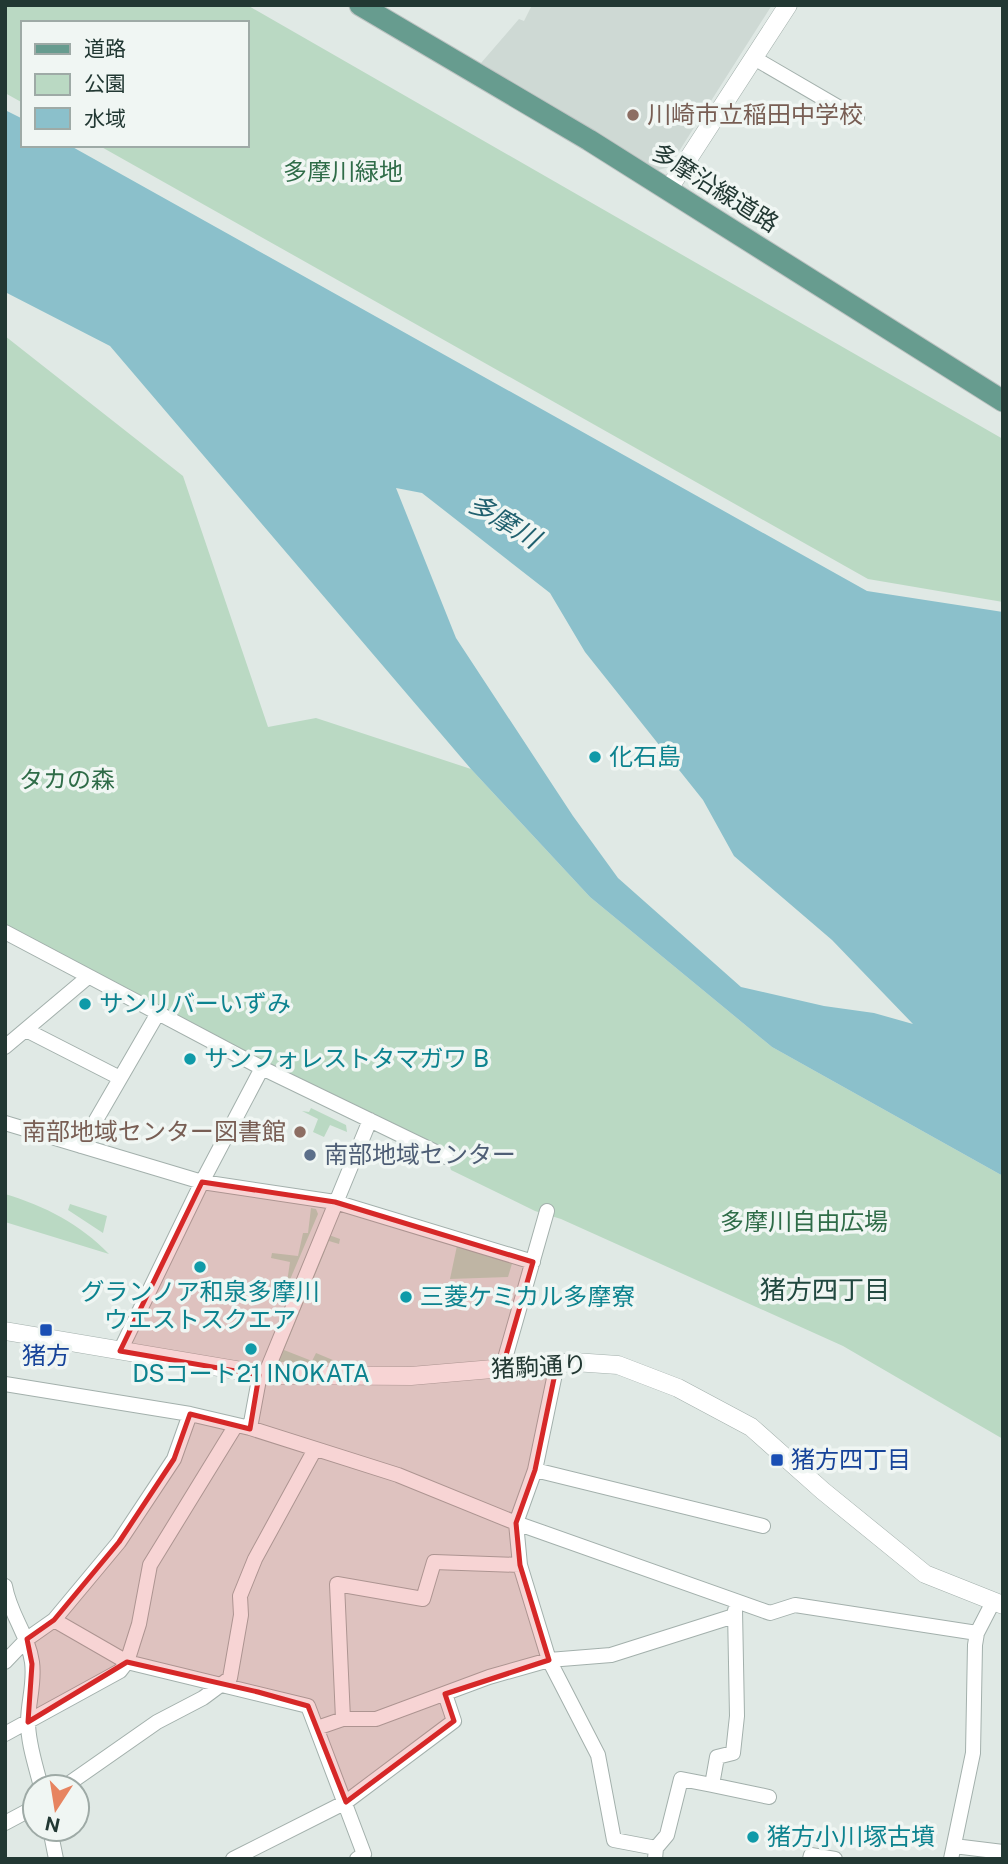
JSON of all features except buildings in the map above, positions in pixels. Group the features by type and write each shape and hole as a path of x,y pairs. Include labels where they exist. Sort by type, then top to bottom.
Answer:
{"main road":[{"name":"多摩沿線道路","path":"360,5 668,190 1003,401"}],"street":[{"path":"668,190 788,5"},
{"path":"754,58 857,118"},
{"path":"5,932 261,1068 446,1157"},
{"path":"13,1038 88,977"},
{"path":"81,1146 158,1013"},
{"path":"13,1038 120,1078"},
{"path":"120,1351 261,1068"},
{"path":"5,1734 120,1671 127,1662 139,1624 150,1565 243,1427 262,1374 370,1120"},
{"path":"5,1122 202,1182 335,1202 533,1262"},
{"path":"502,1369 547,1211"},
{"name":"猪駒通り","path":"5,1331 262,1374 411,1376 557,1364 618,1365 678,1388 738,1420 763,1437 823,1491 925,1574 998,1603"},
{"path":"557,1364 535,1470 516,1523 520,1564 550,1660 598,1755 614,1840 655,1853 667,1835 681,1779 769,1797"},
{"path":"5,1384 190,1414 243,1427 398,1475 735,1608 770,1613 795,1605 977,1633"},
{"path":"5,1662 27,1639 54,1620 119,1542 174,1459 190,1414"},
{"path":"84,1773 157,1722 230,1678 241,1615 240,1596 255,1559 314,1451"},
{"path":"535,1470 763,1526"},
{"path":"343,1719 337,1584 423,1599 434,1562 520,1564"},
{"path":"5,1586 9,1609 27,1639 32,1664 33,1693 28,1722 38,1773"},
{"path":"998,1603 977,1633 973,1753 952,1853 1003,1853"},
{"path":"317,1728 343,1719 376,1719 445,1693 550,1660 611,1655 735,1608"},
{"path":"712,1785 717,1757 733,1753 737,1716 735,1608"},
{"path":"54,1620 127,1662 308,1706 364,1854 358,1859"},
{"path":"233,1859 346,1802 454,1720 445,1693"},
{"path":"5,1823 21,1814"},
{"path":"810,1859 811,1855 835,1859"}],"highlighted area":[{"path":"202,1182 335,1202 533,1262 502,1369 557,1364 535,1470 516,1523 520,1565 549,1660 445,1694 454,1721 346,1802 308,1706 258,1692 127,1662 28,1722 32,1664 27,1639 54,1620 119,1542 174,1459 190,1414 250,1429 259,1375 120,1351"}],"shaded area":[{"name":"川崎市立稲田中学校","path":"532,5 772,5 669,167 655,171 481,63 519,19 524,21"}],"green space":[{"name":"多摩川緑地","path":"5,5 247,5 1003,439 1003,602 868,579 102,147 248,147 248,21 21,21 21,102 5,93"},
{"path":"5,336 183,476 268,727 316,718 471,769 590,897 772,1047 1003,1176 1003,1439 843,1346 561,1219 535,1211 451,1170 446,1154 295,1081 5,927"},
{"path":"311,1108 346,1125 347,1132 330,1125 324,1137 313,1132 318,1119 302,1111 309,1112"},
{"path":"5,1194 61,1217 109,1254 5,1222"},
{"path":"70,1204 107,1216 103,1233 68,1210"},
{"path":"311,1208 316,1209 318,1214 286,1289 290,1262 271,1258 272,1253 298,1256 303,1233 308,1233"},
{"path":"329,1235 340,1239 339,1244 329,1241 284,1350 312,1361 316,1353 340,1363 277,1362"},
{"path":"458,1241 514,1257 508,1277 450,1279"}],"water":[{"name":"多摩川","path":"5,110 21,118 21,147 73,147 867,591 1003,612 1003,1176 772,1047 590,897 471,769 110,346 5,292","holes":["396,488 422,493 550,593 585,652 703,800 734,856 832,940 913,1024 874,1013 824,1006 741,987 618,878 573,816 456,638"]}],"place":[{"name":"川崎市立稲田中学校","path":"633,115"},
{"name":"化石島","path":"595,757"},
{"name":"サンリバーいずみ","path":"85,1004"},
{"name":"サンフォレストタマガワ B","path":"190,1059"},
{"name":"南部地域センター図書館","path":"300,1132"},
{"name":"南部地域センター","path":"310,1155"},
{"name":"グランノア和泉多摩川 ウエストスクエア","path":"200,1267"},
{"name":"三菱ケミカル多摩寮","path":"406,1297"},
{"name":"猪方","path":"46,1330"},
{"name":"DSコート21 INOKATA","path":"251,1349"},
{"name":"猪方四丁目","path":"777,1460"},
{"name":"猪方小川塚古墳","path":"753,1837"}],"district":[{"name":"猪方四丁目","path":"825,1290"}],"park label":[{"name":"タカの森","path":"67,780"},
{"name":"多摩川自由広場","path":"804,1222"}]}
